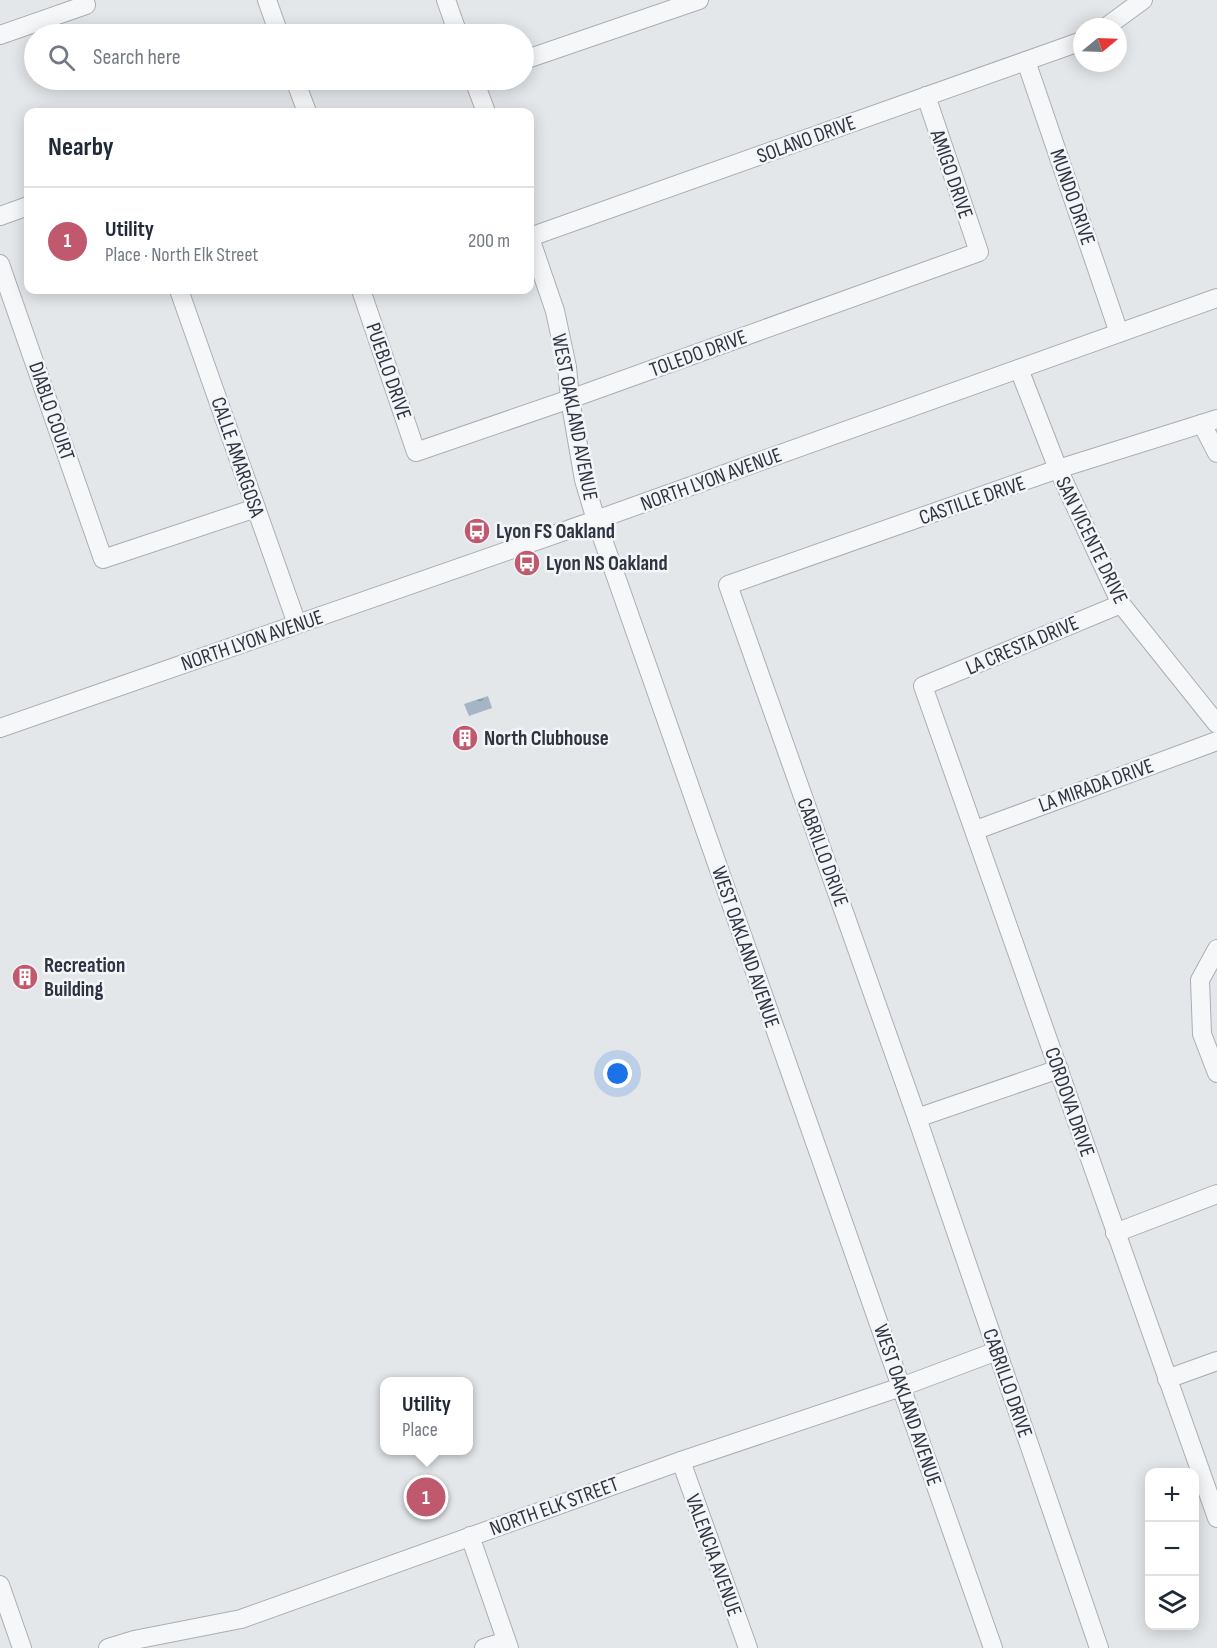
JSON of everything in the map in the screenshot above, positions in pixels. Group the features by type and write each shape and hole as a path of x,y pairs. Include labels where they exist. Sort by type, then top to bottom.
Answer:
{"street":[{"path":"267,0 275,24"},
{"path":"446,0 454,24"},
{"path":"534,57 699,0"},
{"path":"1118,18 1143,0"},
{"path":"28,24 85,2"},
{"path":"0,35 24,26"},
{"name":"SOLANO DRIVE","path":"534,236 1073,44"},
{"name":"MUNDO DRIVE","path":"1026,61 1119,333"},
{"path":"299,90 306,108"},
{"path":"478,90 484,108"},
{"name":"AMIGO DRIVE","path":"926,96 979,252"},
{"path":"0,216 24,207"},
{"name":"WEST OAKLAND AVENUE","path":"534,249 555,311 567,367 584,480 596,520 993,1648"},
{"name":"TOLEDO DRIVE","path":"416,452 979,252"},
{"name":"DIABLO COURT","path":"0,264 103,559 256,508"},
{"name":"CALLE AMARGOSA","path":"180,294 297,624"},
{"name":"PUEBLO DRIVE","path":"362,294 416,452"},
{"name":"NORTH LYON AVENUE","path":"0,728 596,520 1217,297"},
{"name":"SAN VICENTE DRIVE","path":"1019,369 1058,470 1121,603 1217,724"},
{"path":"1210,422 1217,453"},
{"name":"CASTILLE DRIVE","path":"728,585 1058,470 1210,422"},
{"name":"CABRILLO DRIVE","path":"728,585 917,1118 1099,1648"},
{"name":"LA CRESTA DRIVE","path":"923,686 1121,603"},
{"name":"CORDOVA DRIVE","path":"923,686 976,830 1115,1233 1217,1518"},
{"name":"LA MIRADA DRIVE","path":"976,830 1217,741"},
{"path":"1217,949 1200,980 1202,1034 1217,1073"},
{"path":"917,1118 1059,1069"},
{"path":"1115,1233 1217,1194"},
{"name":"NORTH ELK STREET","path":"108,1648 134,1640 241,1619 681,1461 901,1387 997,1351"},
{"path":"1167,1379 1217,1361"},
{"name":"VALENCIA AVENUE","path":"681,1461 748,1648"},
{"path":"470,1536 508,1644 484,1648"},
{"path":"0,1585 22,1648"}],"water":[{"path":"488,696 492,708 469,716 464,704"}],"place":[{"name":"Lyon FS Oakland","path":"477,531"},
{"name":"Lyon NS Oakland","path":"527,563"},
{"name":"North Clubhouse","path":"465,738"},
{"name":"Recreation Building","path":"25,977"},
{"name":"Utility","path":"426,1497"}]}
